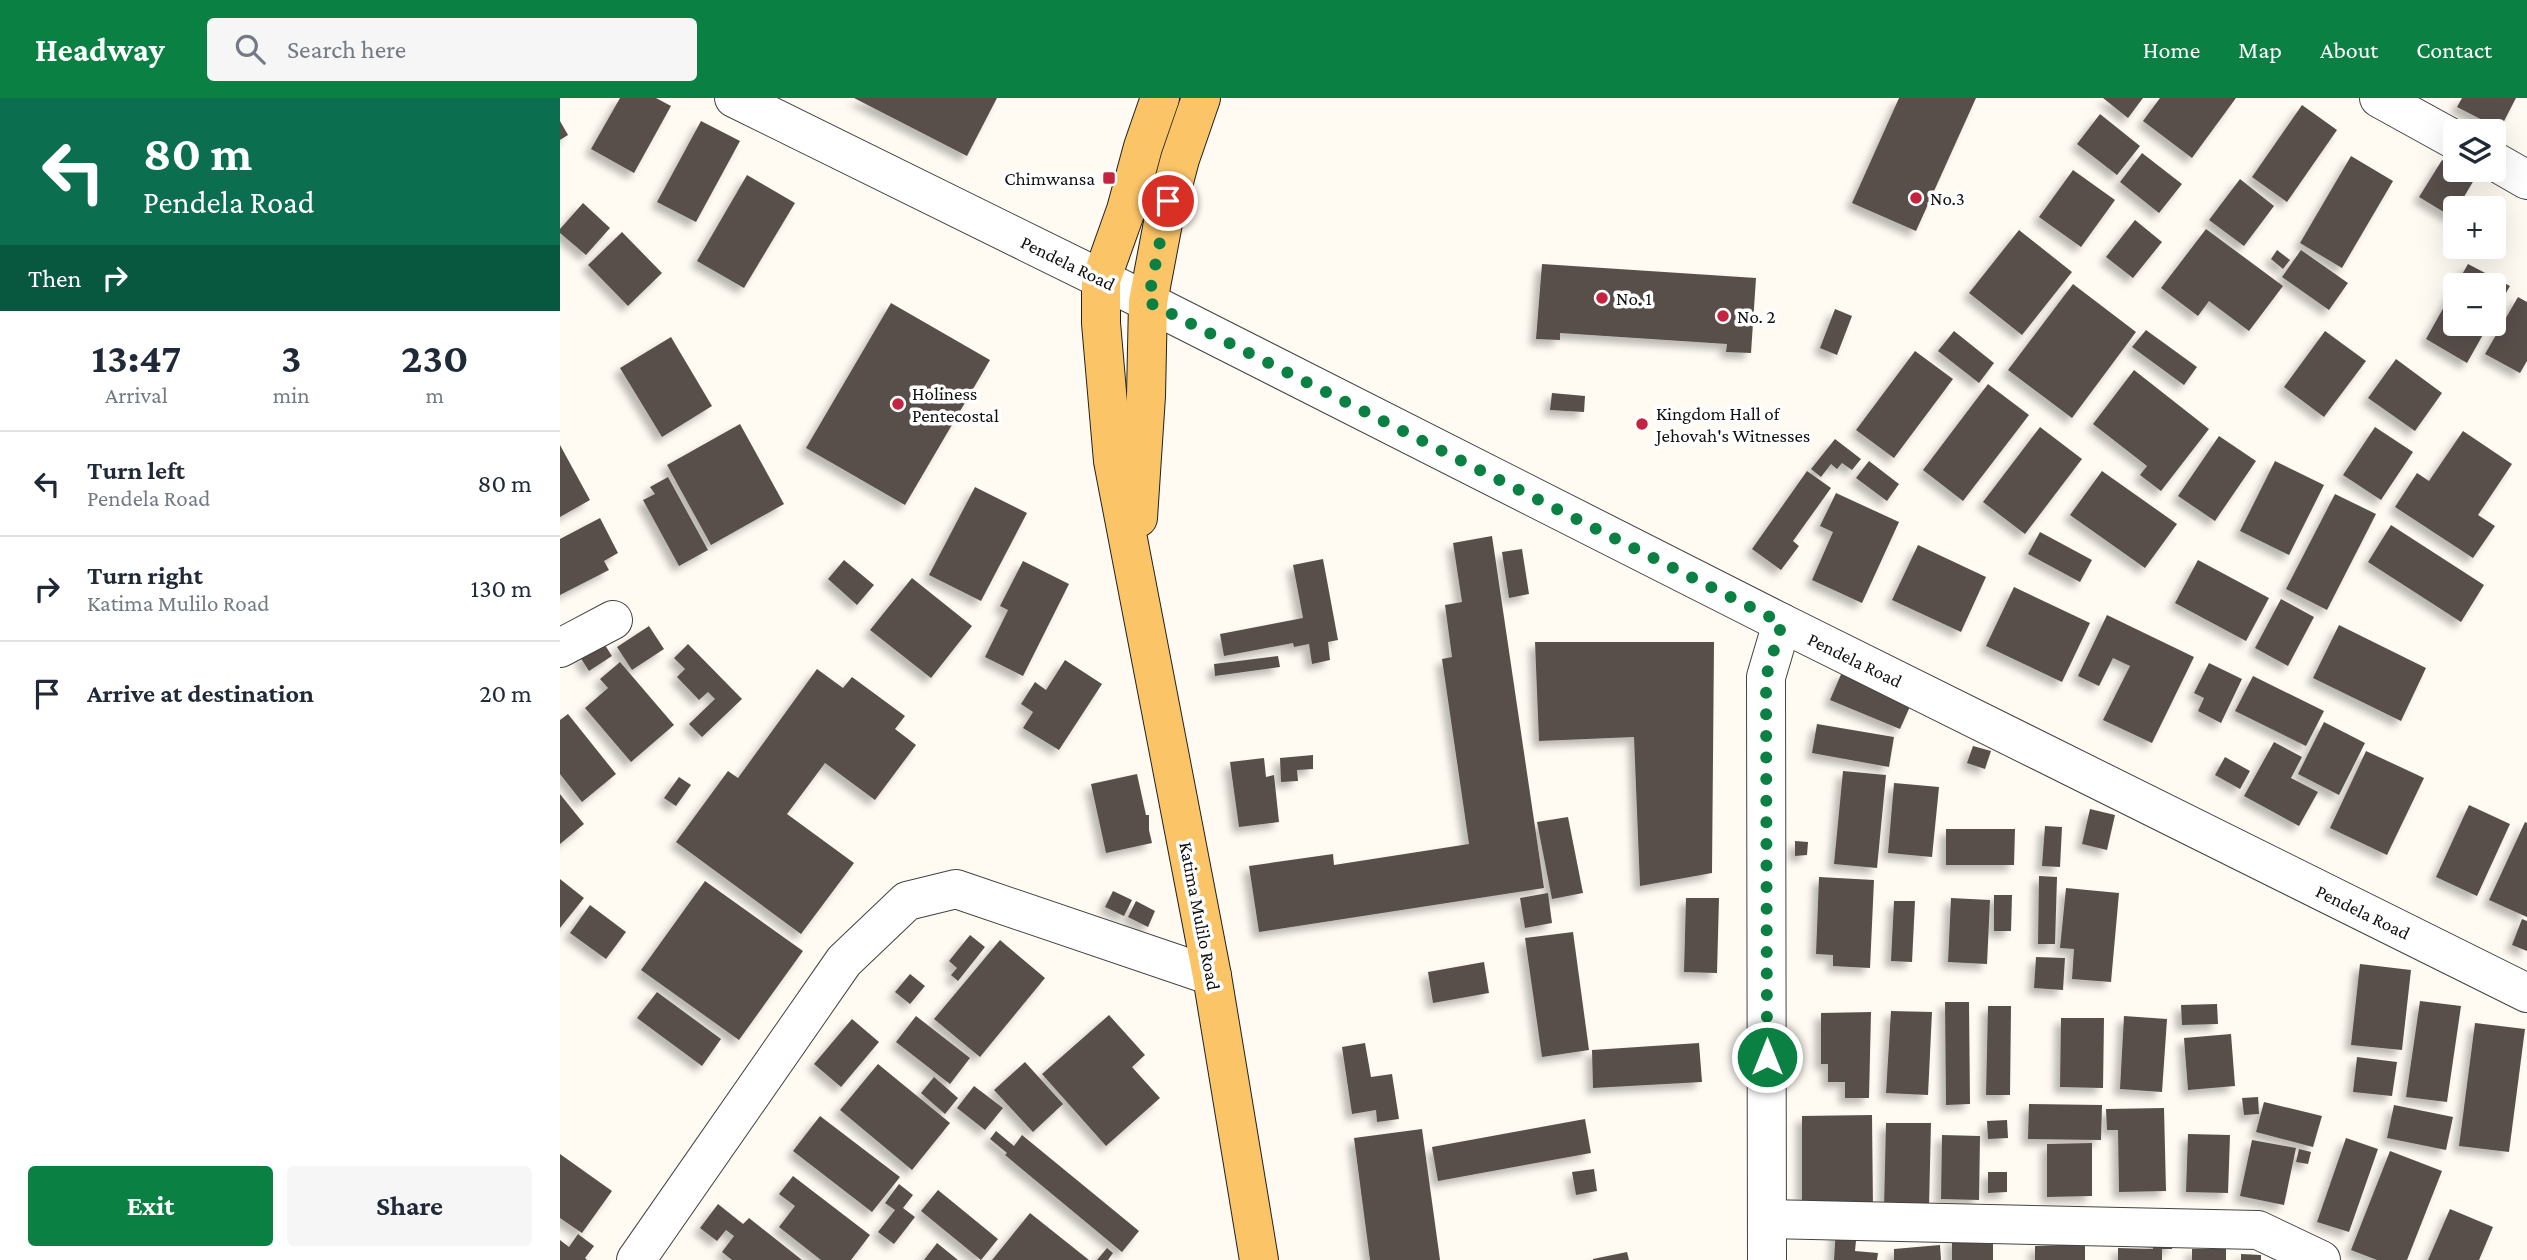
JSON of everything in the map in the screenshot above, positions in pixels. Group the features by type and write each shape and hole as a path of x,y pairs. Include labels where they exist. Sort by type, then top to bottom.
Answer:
{"main road":[{"name":"Katima Mulilo Road","path":"1160,98 1126,210 1101,280 1101,323 1113,461 1212,976 1259,1260"},
{"name":"Katima Mulilo Road","path":"1134,572 1146,396 1148,302 1163,223 1180,159 1201,98"}],"street":[{"name":"Pendela Road","path":"734,98 1148,302 1782,623 2527,993"},
{"path":"2379,98 2443,133"},
{"path":"2506,168 2527,180"},
{"path":"560,648 613,621"},
{"path":"1767,1260 1766,677 1782,623"},
{"path":"636,1260 844,961 907,901 957,889 1212,976"},
{"path":"1767,1219 2258,1230 2321,1260"}],"building":[{"path":"620,98 656,98 671,106 634,173 591,149"},
{"path":"854,98 997,98 967,156"},
{"path":"1899,98 1976,98 1916,231 1852,203"},
{"path":"2103,98 2143,98 2128,118"},
{"path":"2160,98 2236,98 2192,158 2143,121"},
{"path":"2462,98 2516,98 2505,119 2480,119 2457,107"},
{"path":"2302,105 2337,130 2287,202 2252,177"},
{"path":"2100,114 2140,146 2117,175 2077,144"},
{"path":"560,121 568,135 560,140"},
{"path":"701,121 740,141 696,222 657,202"},
{"path":"2142,153 2182,184 2159,213 2120,182"},
{"path":"2351,156 2393,181 2342,268 2300,243"},
{"path":"2442,160 2443,182 2473,182 2464,196 2443,196 2443,212 2419,197"},
{"path":"2073,170 2115,200 2081,247 2039,217"},
{"path":"747,175 795,203 744,288 697,261"},
{"path":"2240,179 2274,206 2244,246 2209,220"},
{"path":"583,203 610,228 586,255 560,233 560,229"},
{"path":"2135,220 2162,242 2133,278 2106,257"},
{"path":"2206,229 2283,286 2249,331 2209,301 2198,316 2161,288"},
{"path":"2019,230 2072,272 2022,335 1969,293"},
{"path":"622,232 662,273 628,306 588,265"},
{"path":"2277,250 2290,260 2283,269 2271,259"},
{"path":"2301,250 2348,283 2329,310 2282,277"},
{"path":"1542,264 1756,278 1751,353 1726,352 1727,344 1560,333 1560,340 1536,339"},
{"path":"2468,264 2485,273 2463,273"},
{"path":"2073,284 2136,332 2072,418 2008,370"},
{"path":"2518,297 2527,302 2527,361 2520,373 2485,354 2495,336 2506,336 2506,318"},
{"name":"Holiness Pentecostal","path":"891,303 990,360 905,505 806,448"},
{"path":"1835,309 1852,316 1837,355 1820,348"},
{"path":"2443,309 2443,336 2482,336 2467,363 2426,339"},
{"path":"2146,330 2197,367 2184,385 2132,347"},
{"path":"1954,331 1994,363 1979,383 1938,351"},
{"path":"2325,331 2366,361 2324,417 2284,387"},
{"path":"671,337 712,406 662,437 620,368"},
{"path":"1915,351 1953,379 1894,458 1856,430"},
{"path":"2396,359 2442,393 2415,431 2368,398"},
{"path":"2134,370 2209,429 2161,491 2140,475 2147,466 2093,424"},
{"path":"1988,384 2029,415 1963,501 1923,470"},
{"path":"1552,393 1585,396 1584,412 1550,410"},
{"path":"740,424 784,504 711,545 667,465"},
{"path":"2040,427 2082,459 2025,534 1983,502"},
{"path":"2375,427 2413,452 2381,500 2343,475"},
{"path":"2463,431 2512,464 2478,515 2495,526 2473,558 2395,507 2417,473 2429,481"},
{"path":"2219,436 2256,461 2215,521 2178,496"},
{"path":"1835,439 1861,459 1852,470 1842,463 1837,469 1831,464 1821,477 1811,469"},
{"path":"560,445 590,500 560,517"},
{"path":"1869,461 1899,484 1887,501 1856,478"},
{"path":"2275,461 2324,485 2289,555 2240,531"},
{"path":"1807,471 1831,488 1793,541 1799,546 1781,570 1752,549"},
{"path":"2102,471 2177,524 2145,568 2070,515"},
{"path":"668,477 708,550 679,566 643,500 655,494 650,487"},
{"path":"975,487 1027,513 981,601 929,575"},
{"path":"1836,493 1899,522 1862,603 1812,580 1833,532 1820,526"},
{"path":"2335,494 2376,514 2327,610 2286,589"},
{"path":"600,518 618,553 604,561 609,570 560,595 560,539"},
{"path":"2391,525 2484,585 2461,622 2368,562"},
{"path":"2040,532 2092,560 2080,582 2028,554"},
{"path":"1492,536 1544,888 1259,932 1249,866 1333,854 1334,865 1469,844 1442,659 1452,657 1445,605 1462,602 1453,543"},
{"path":"1918,545 1986,577 1961,632 1892,600"},
{"path":"1522,549 1529,594 1509,598 1502,552"},
{"path":"1323,559 1338,640 1328,642 1330,660 1312,664 1309,644 1294,647 1293,643 1224,656 1220,634 1303,618 1293,565"},
{"path":"844,560 874,585 857,605 828,579"},
{"path":"2198,560 2269,598 2246,641 2175,603"},
{"path":"1023,561 1069,584 1023,676 985,657 1008,610 1000,606"},
{"path":"912,578 972,626 931,678 870,630"},
{"path":"2014,587 2090,623 2062,682 1986,646"},
{"path":"2281,599 2314,617 2288,666 2255,648"},
{"path":"2107,615 2194,657 2152,743 2103,720 2130,666 2113,658 2099,686 2078,676"},
{"path":"2339,625 2426,668 2401,721 2313,678"},
{"path":"649,626 664,649 632,670 617,647"},
{"path":"603,642 612,656 589,671 580,657"},
{"path":"1535,642 1714,642 1712,873 1640,886 1634,737 1539,741"},
{"path":"688,644 742,699 702,737 689,724 715,699 708,692 699,700 677,677 685,669 674,658"},
{"path":"1278,656 1280,667 1215,676 1214,664"},
{"path":"1065,660 1102,684 1059,750 1023,728 1033,712 1021,704 1035,682 1046,690"},
{"path":"620,662 674,725 631,762 585,708 608,688 600,679"},
{"path":"2209,663 2242,679 2221,723 2198,711 2204,698 2194,693"},
{"path":"817,669 843,688 852,677 905,716 895,729 916,745 875,800 825,763 787,814 854,863 801,934 676,842 728,771 738,778"},
{"path":"1842,672 1912,702 1900,729 1830,700"},
{"path":"2253,676 2324,711 2306,746 2235,711"},
{"path":"568,714 616,774 582,802 560,774 560,720"},
{"path":"2324,722 2365,743 2339,795 2298,774"},
{"path":"1817,724 1894,737 1889,767 1812,753"},
{"path":"2274,742 2302,757 2291,778 2318,792 2299,826 2244,796"},
{"path":"1973,746 1991,751 1985,769 1967,763"},
{"path":"2366,751 2424,778 2387,855 2330,828"},
{"path":"1313,755 1313,769 1297,770 1298,781 1281,782 1280,758"},
{"path":"2225,757 2250,771 2240,789 2215,775"},
{"path":"1264,758 1266,777 1274,775 1279,822 1239,827 1230,762"},
{"path":"1843,771 1886,775 1877,868 1834,864"},
{"path":"1137,774 1146,815 1149,815 1152,843 1106,853 1091,784"},
{"path":"679,777 691,785 676,806 664,798"},
{"path":"1894,783 1939,787 1932,857 1888,853"},
{"path":"560,794 584,824 560,844"},
{"path":"2469,805 2510,824 2477,896 2436,877"},
{"path":"2090,809 2115,815 2107,850 2082,844"},
{"path":"1568,817 1583,893 1552,899 1537,822"},
{"path":"2525,822 2527,823 2527,917 2489,900"},
{"path":"2045,826 2062,827 2060,867 2042,866"},
{"path":"1946,829 2015,829 2014,865 1946,865"},
{"path":"1795,841 1808,842 1807,855 1795,856"},
{"path":"2039,876 2057,877 2055,944 2038,944"},
{"path":"1819,877 1874,880 1870,968 1833,966 1833,955 1816,954"},
{"path":"560,879 584,898 560,928"},
{"path":"705,881 803,951 739,1040 641,970"},
{"path":"2066,888 2119,893 2111,982 2072,979 2074,949 2060,948"},
{"path":"1113,891 1132,900 1124,916 1105,907"},
{"path":"1548,893 1552,923 1525,928 1520,898"},
{"path":"1994,895 2012,895 2011,931 1994,931"},
{"path":"1686,898 1719,898 1717,973 1684,972"},
{"path":"1951,898 1990,900 1987,964 1948,962"},
{"path":"1136,901 1155,911 1148,927 1128,917"},
{"path":"1894,901 1915,901 1912,962 1891,961"},
{"path":"590,905 626,932 606,959 570,933"},
{"path":"2522,919 2527,921 2527,951 2512,945"},
{"path":"1573,932 1589,1050 1542,1057 1525,938"},
{"path":"970,935 985,947 958,981 951,975 957,968 949,961"},
{"path":"1000,940 1045,978 980,1057 934,1019"},
{"path":"2036,957 2065,958 2063,990 2034,988"},
{"path":"1484,962 1489,993 1433,1003 1428,972"},
{"path":"2360,964 2411,970 2402,1050 2351,1045"},
{"path":"910,974 925,986 910,1004 895,992"},
{"path":"657,992 721,1039 702,1066 637,1018"},
{"path":"2420,1001 2461,1006 2447,1102 2406,1097"},
{"path":"1945,1002 1969,1002 1970,1104 1946,1105"},
{"path":"2217,1004 2218,1024 2182,1025 2181,1005"},
{"path":"1988,1006 2011,1006 2010,1095 1986,1095"},
{"path":"1891,1011 1932,1012 1928,1095 1886,1093"},
{"path":"1871,1012 1869,1098 1845,1098 1845,1082 1828,1082 1828,1064 1821,1064 1821,1013"},
{"path":"1109,1015 1145,1055 1132,1067 1160,1098 1106,1146 1042,1074"},
{"path":"916,1016 970,1058 950,1084 896,1042"},
{"path":"2124,1016 2167,1019 2162,1092 2120,1089"},
{"path":"2061,1018 2104,1018 2103,1088 2060,1087"},
{"path":"852,1019 879,1042 841,1087 814,1064"},
{"path":"2475,1023 2525,1029 2509,1152 2459,1146"},
{"path":"2231,1034 2235,1086 2188,1090 2184,1038"},
{"path":"1365,1043 1371,1077 1392,1074 1399,1119 1377,1122 1376,1110 1352,1114 1342,1047"},
{"path":"1699,1043 1702,1082 1593,1088 1592,1050"},
{"path":"2357,1057 2397,1062 2392,1096 2353,1092"},
{"path":"1025,1062 1063,1104 1033,1132 994,1090"},
{"path":"878,1064 950,1123 912,1170 840,1110"},
{"path":"934,1077 958,1098 945,1114 921,1093"},
{"path":"974,1086 1003,1108 985,1130 957,1108"},
{"path":"2258,1097 2259,1114 2244,1115 2242,1098"},
{"path":"2264,1102 2322,1116 2313,1147 2256,1132"},
{"path":"2029,1104 2102,1105 2101,1140 2028,1139"},
{"path":"2394,1105 2453,1117 2446,1150 2387,1138"},
{"path":"2164,1108 2166,1191 2119,1192 2118,1130 2107,1130 2106,1109"},
{"path":"1872,1115 1873,1209 1802,1210 1802,1116"},
{"path":"820,1116 900,1177 872,1212 793,1151"},
{"path":"1585,1119 1591,1153 1438,1181 1432,1147"},
{"path":"2007,1120 2008,1138 1988,1139 1987,1121"},
{"path":"1886,1123 1931,1123 1929,1208 1884,1208"},
{"path":"1422,1129 1440,1260 1370,1260 1354,1138"},
{"path":"996,1131 1014,1146 1022,1135 1139,1231 1122,1252 1005,1155 1007,1153 990,1139"},
{"path":"2188,1134 2230,1135 2228,1193 2186,1192"},
{"path":"1942,1135 1980,1136 1979,1200 1941,1199"},
{"path":"2346,1138 2378,1149 2349,1232 2317,1222"},
{"path":"2252,1140 2296,1148 2284,1205 2240,1196"},
{"path":"2092,1143 2092,1196 2047,1197 2047,1144"},
{"path":"2299,1149 2311,1152 2308,1164 2296,1162"},
{"path":"2390,1151 2442,1171 2407,1260 2377,1260 2351,1250"},
{"path":"560,1154 612,1191 582,1233 560,1218"},
{"path":"1594,1169 1597,1191 1576,1195 1572,1172"},
{"path":"1988,1172 2007,1172 2007,1192 1988,1193"},
{"path":"793,1176 870,1235 851,1260 821,1260 779,1227 795,1206 779,1194"},
{"path":"899,1184 913,1195 903,1208 915,1217 894,1244 878,1232 895,1210 885,1203"},
{"path":"938,1190 998,1239 981,1260 921,1211"},
{"path":"718,1204 743,1224 749,1218 802,1260 732,1260 722,1252 734,1236 726,1230 717,1241 700,1228"},
{"path":"2450,1209 2493,1227 2479,1260 2428,1260"},
{"path":"1030,1213 1089,1260 992,1260"},
{"path":"1836,1228 1857,1230 1855,1251 1878,1253 1877,1260 1834,1260"},
{"path":"2154,1231 2173,1231 2172,1249 2162,1249 2162,1260 2118,1260 2118,1248 2153,1249"},
{"path":"578,1234 594,1246 585,1258 587,1260 560,1260 560,1240 569,1247"},
{"path":"1952,1238 1993,1239 1993,1260 1952,1260"},
{"path":"937,1243 958,1260 924,1260"},
{"path":"2085,1244 2085,1260 2035,1260 2035,1246"},
{"path":"1940,1245 1941,1260 1894,1260 1894,1249"},
{"path":"1107,1248 1113,1253 1108,1260 1097,1260"},
{"path":"2192,1249 2226,1249 2226,1260 2192,1260"},
{"path":"1627,1252 1629,1260 1593,1260 1593,1259"},
{"path":"2241,1254 2261,1255 2261,1260 2241,1260"}],"place":[{"name":"Chimwansa","path":"1109,178"},
{"name":"No.3","path":"1916,198"},
{"name":"No. 1","path":"1602,298"},
{"name":"No. 2","path":"1723,316"},
{"name":"Holiness Pentecostal","path":"898,404"},
{"name":"Kingdom Hall of Jehovah's Witnesses","path":"1642,424"}],"route":[{"path":"1168,201 1148,302 1782,623 1766,677 1767,1057"}]}
